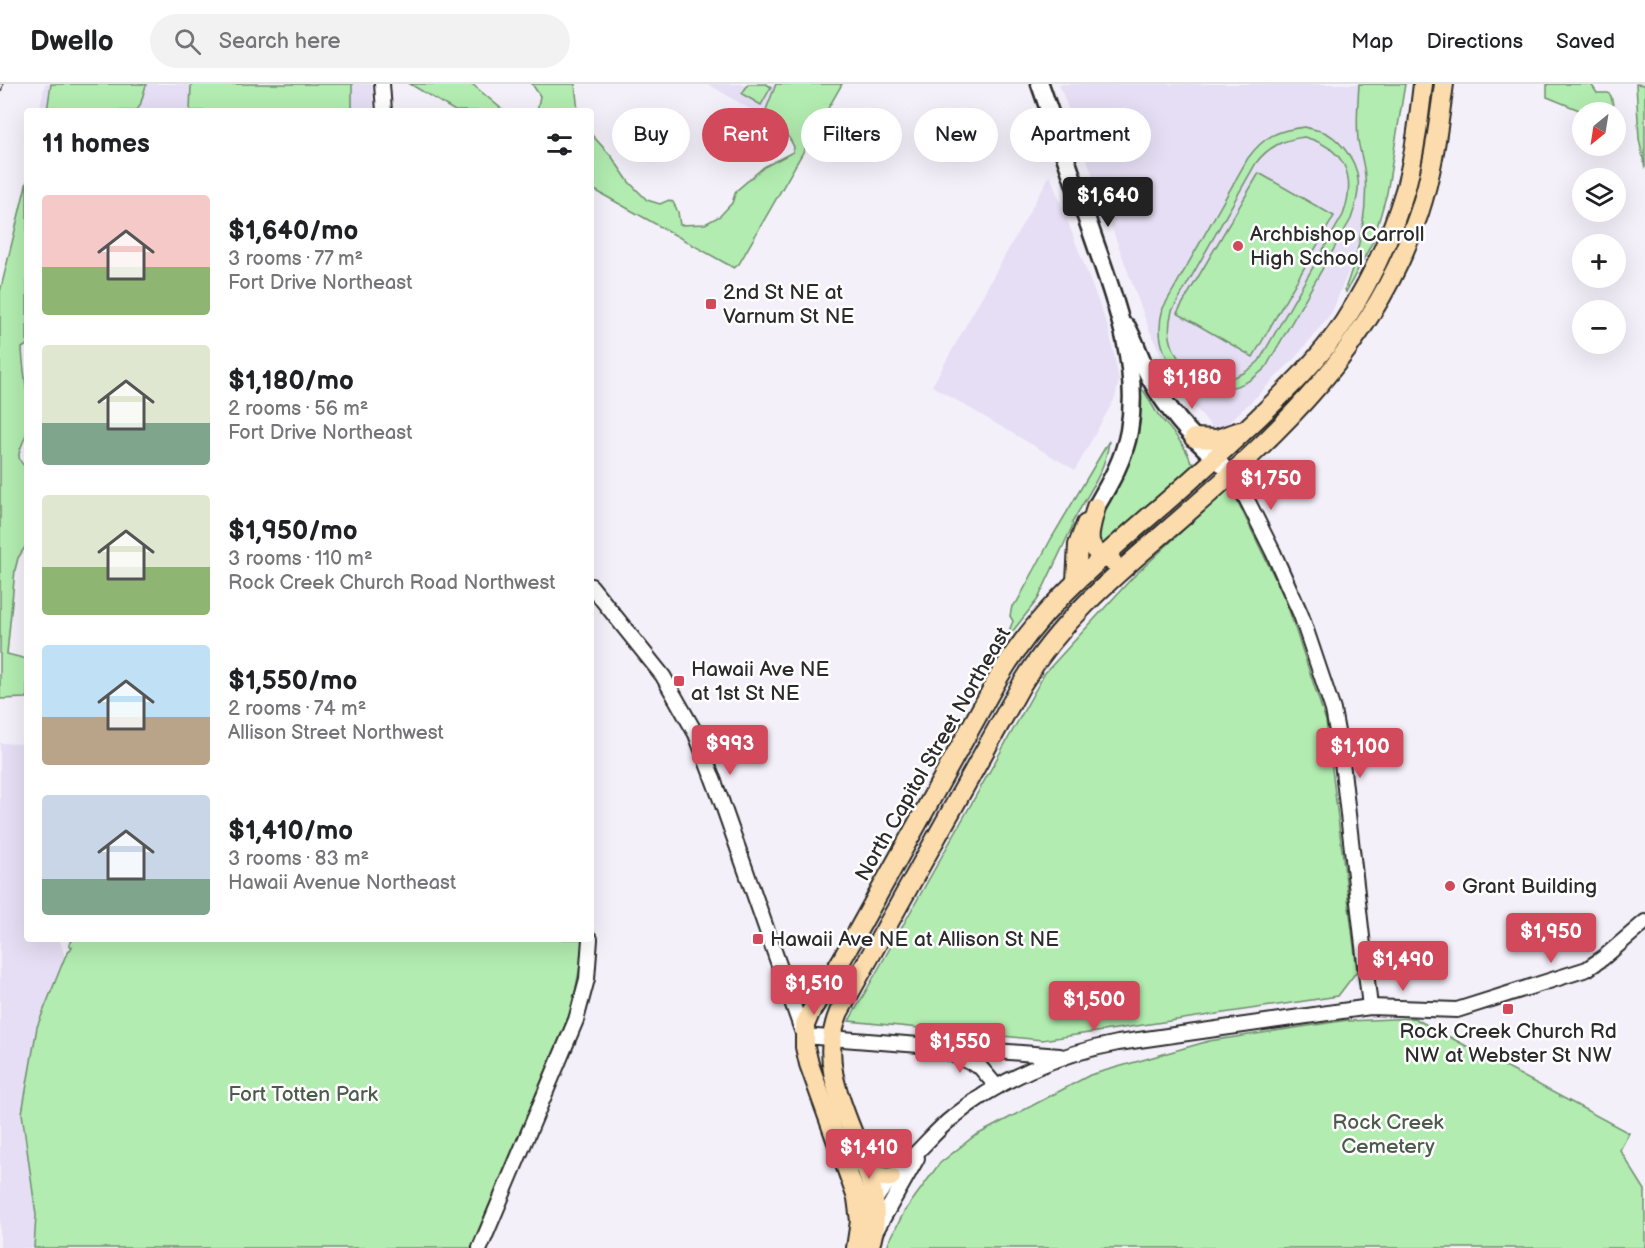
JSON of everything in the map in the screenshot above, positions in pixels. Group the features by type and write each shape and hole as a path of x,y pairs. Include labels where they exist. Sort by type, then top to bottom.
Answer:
{"main road":[{"path":"1040,84 1119,312 1130,370 1130,422 1120,461 1083,530 1078,545 1076,581"},
{"name":"North Capitol Street Northeast","path":"804,1036 807,1018 1007,663 1045,612 1076,581 1247,429 1295,382 1332,339 1372,273 1395,221 1415,147 1423,84"},
{"path":"864,1243 876,1217 874,1202 865,1166 840,1099 831,1066 832,1038 841,1007 1027,675 1065,624 1089,599 1185,515 1282,425 1325,379 1361,333 1381,300 1406,247 1422,202 1434,155 1444,84"},
{"path":"1119,312 1135,340 1145,368 1157,390 1194,438 1216,458 1202,488 1185,515"},
{"path":"1194,438 1217,440 1247,429"},
{"path":"1096,507 1090,531 1092,549 1103,557 1126,566"},
{"path":"824,990 832,1038"},
{"path":"804,1036 840,1099"},
{"path":"804,1036 809,1064 857,1198 864,1243"},
{"path":"865,1166 879,1177 891,1177"}],"street":[{"path":"382,84 384,108"},
{"path":"1216,458 1239,484 1288,583 1333,710 1341,753 1370,1007"},
{"path":"594,590 657,667 695,731 718,789 804,1036 1065,1057"},
{"path":"874,1202 891,1177 953,1117 997,1086 1065,1057 1118,1043 1370,1007 1457,1010 1476,1006 1587,969 1645,922"},
{"path":"480,1248 576,1020 587,979 590,942"},
{"path":"934,1047 958,1055 975,1064 997,1086"},
{"path":"864,1243 928,1141"}],"shaded area":[{"path":"45,84 372,84 374,108 40,108"},
{"path":"708,84 841,84 827,108 801,108 801,139 789,132 789,108 748,108"},
{"name":"Archbishop Carroll High School","path":"1059,84 1360,84 1367,147 1364,224 1332,312 1297,356 1217,433 1173,381 1150,332 1088,162 1151,162 1151,108 1068,108"},
{"path":"1050,175 1109,330 1119,380 1115,398 1075,470 932,386"},
{"path":"0,743 24,744 24,942 60,942 65,957 37,1027 22,1113 36,1215 34,1248 0,1248"}],"green space":[{"path":"51,84 146,84 138,108 47,108"},
{"path":"191,84 352,84 352,108 190,108"},
{"path":"410,84 472,84 500,108 450,108"},
{"path":"532,84 575,84 578,108 538,108 540,96"},
{"path":"748,84 766,84 771,87 761,105 742,94"},
{"path":"776,84 842,84 828,108 801,108 801,156 739,264 734,268 594,190 594,137 612,157 612,162 615,162 629,182 647,200 660,204 669,200 673,202 678,212 680,225 705,224 720,216 732,203 736,191 764,167 774,162 789,162 789,154 793,152 794,147 789,139 789,108 767,108"},
{"path":"1359,84 1405,84 1387,193 1373,241 1346,292 1361,234 1366,190 1357,133"},
{"path":"1547,84 1591,84 1597,93 1608,93 1612,102 1572,102 1572,107 1547,97"},
{"path":"1636,84 1645,85 1645,168 1639,139"},
{"path":"1305,127 1332,136 1354,164 1358,190 1351,219 1266,367 1247,382 1227,388 1208,388 1190,381 1175,369 1164,352 1160,332 1163,308 1248,158 1260,144 1272,135","holes":["1304,137 1318,142 1338,156 1348,176 1349,188 1343,215 1259,361 1243,373 1226,379 1210,378 1194,373 1182,363 1173,348 1170,331 1172,311 1261,157 1271,148 1289,140"]},
{"path":"1259,173 1334,216 1253,357 1177,313"},
{"path":"24,193 24,347 22,348 24,440 19,455 24,466 24,549 18,558 15,570 7,654 24,658 24,698 0,699 0,292"},
{"path":"1138,386 1181,442 1191,462 1197,463 1101,547 1094,529"},
{"path":"1109,441 1100,473 1072,523 1038,599 1012,632 1009,631 1013,621 1010,616 1012,606 1017,602"},
{"path":"1227,489 1232,490 1286,601 1326,721 1357,971 1338,996 1042,1040 849,1021 1045,673 1132,578"},
{"name":"Fort Totten Park","path":"71,942 583,942 583,951 572,1008 471,1248 34,1248 36,1215 22,1113 37,1027 65,957 72,947 69,945"},
{"name":"Rock Creek Cemetery","path":"1414,1018 1629,1133 1620,1150 1645,1190 1645,1248 886,1248 904,1212 939,1164 973,1137 1090,1075 1209,1041 1348,1020"}],"railway":[{"path":"0,89 1,84"}],"place":[{"name":"Archbishop Carroll High School","path":"1238,246"},
{"name":"2nd St NE at Varnum St NE","path":"711,304"},
{"name":"Hawaii Ave NE at 1st St NE","path":"679,681"},
{"name":"Grant Building","path":"1450,886"},
{"name":"Hawaii Ave NE at Allison St NE","path":"758,939"},
{"name":"Rock Creek Church Rd NW at Webster St NW","path":"1508,1009"}]}
